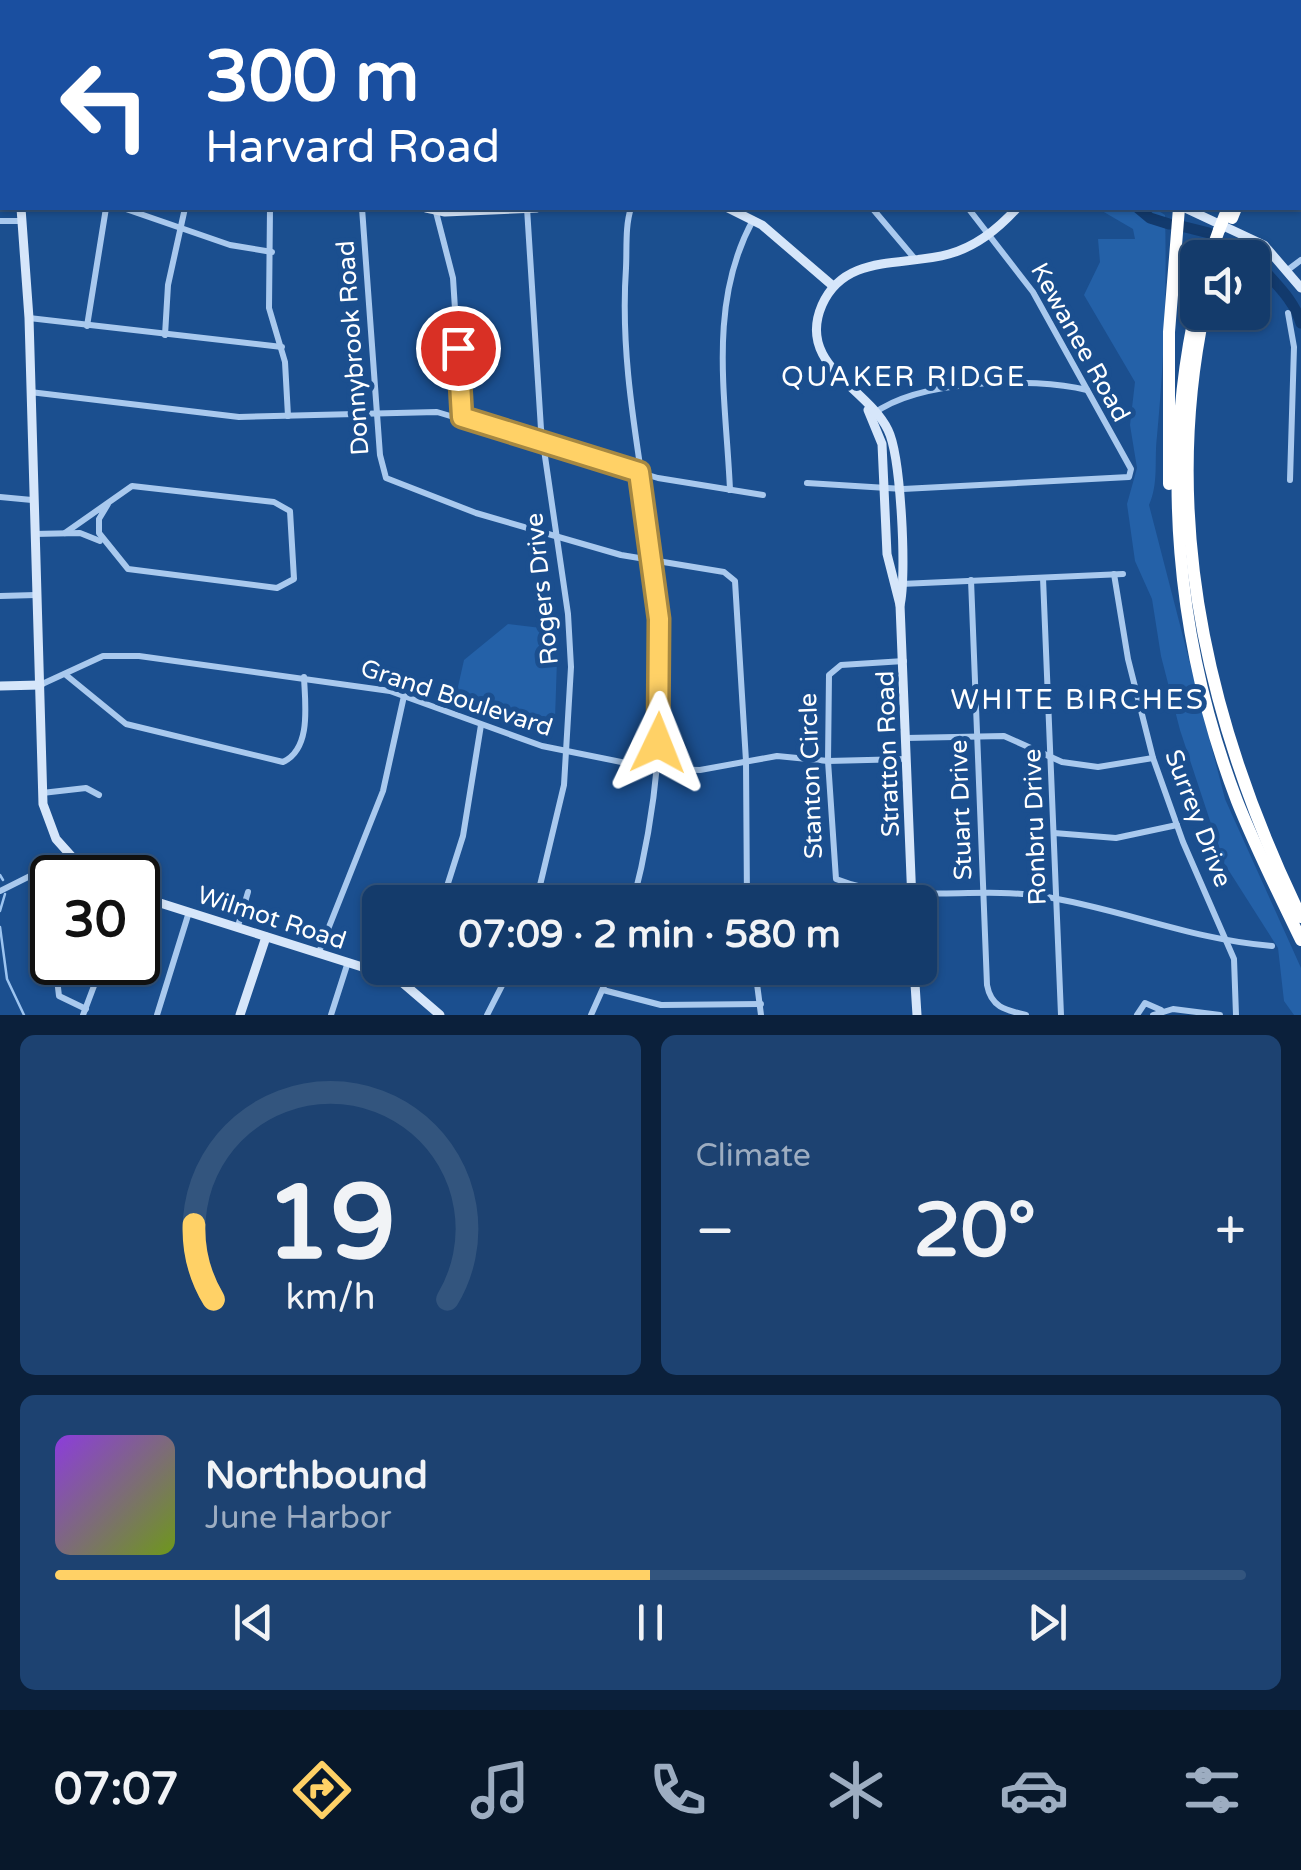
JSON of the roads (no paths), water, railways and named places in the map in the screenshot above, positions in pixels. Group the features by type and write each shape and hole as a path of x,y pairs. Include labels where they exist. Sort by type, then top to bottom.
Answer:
{"highway":[{"path":"1182,210 1168,428 1172,520 1214,735 1244,820 1301,940"},
{"path":"1219,240 1230,212"},
{"path":"1221,240 1223,231"},
{"path":"1181,560 1180,407 1193,330"},
{"path":"1202,330 1188,456 1191,557 1200,624 1222,723 1241,784 1301,917"}],"street":[{"path":"20,210 29,318 42,793 48,824 67,855"},
{"path":"87,326 106,210"},
{"path":"129,210 230,245 272,252"},
{"path":"165,335 168,284 184,210"},
{"path":"270,210 269,308 282,347 288,416"},
{"name":"Donnybrook Road","path":"362,210 382,470 390,482 557,536"},
{"path":"431,210 453,278 462,417"},
{"name":"Rogers Drive","path":"526,210 543,444 571,667 568,753 558,820 541,885"},
{"path":"631,210 624,341 654,561 660,638 656,770 636,885"},
{"path":"733,210 753,219 833,286 866,266 962,250 990,233 1015,210"},
{"path":"874,210 916,260"},
{"name":"Kewanee Road","path":"898,489 1124,480 1130,469 1033,292 970,210"},
{"path":"1187,210 1250,236 1289,269 1301,288"},
{"path":"730,490 723,305 736,256 753,219"},
{"path":"0,222 22,220"},
{"path":"1289,269 1301,260"},
{"name":"Stratton Road","path":"833,286 819,313 820,349 833,373 890,433 898,489 898,584 905,662 912,885"},
{"path":"1288,313 1294,339 1296,390 1290,480"},
{"path":"29,318 282,347"},
{"path":"874,413 898,398 1006,381 1087,390"},
{"path":"29,392 239,417 415,411 462,417 639,472 764,495"},
{"name":"Stratton Road","path":"874,413 882,444 889,570 898,584"},
{"path":"807,483 898,489"},
{"path":"33,534 65,532 90,536 128,569 277,588 294,580 291,516 280,503 136,486 65,532"},
{"path":"0,497 32,500"},
{"path":"104,545 98,525 108,504"},
{"path":"557,536 732,576 737,597 746,761 747,885"},
{"name":"Surrey Drive","path":"1114,574 1128,659 1153,758 1228,943 1236,977 1236,1015"},
{"path":"898,584 1123,574"},
{"name":"Ronbru Drive","path":"1044,578 1061,1015"},
{"name":"Stuart Drive","path":"971,580 989,996 1005,1010 1026,1015"},
{"path":"0,596 36,595"},
{"name":"Grand Boulevard","path":"0,686 40,685 115,654 304,676 404,696 480,726 568,753 656,770 700,770 777,756 828,761 907,759"},
{"name":"Stanton Circle","path":"855,885 834,876 827,684 833,667 905,662"},
{"path":"66,676 126,724 283,762 294,754 303,732 304,676"},
{"path":"319,952 382,792 404,696"},
{"path":"447,885 463,836 480,726"},
{"path":"906,738 1010,738 1051,757 1098,766 1153,758"},
{"path":"42,793 86,788 99,796"},
{"path":"1054,833 1116,838 1177,825"},
{"path":"0,891 30,877"},
{"path":"238,926 248,892"},
{"path":"937,896 983,892 1057,900 1228,943 1272,946"},
{"name":"Wilmot Road","path":"160,903 362,967"},
{"path":"156,1015 189,912"},
{"path":"240,1015 266,937"},
{"path":"331,1015 348,962"},
{"path":"58,985 59,996 84,1012 94,985"},
{"name":"Wilmot Road","path":"407,985 438,1014"},
{"path":"487,1015 502,985"},
{"path":"591,1015 605,985"},
{"path":"757,985 761,1015"},
{"path":"915,985 917,1015"},
{"path":"603,990 661,1005 760,1004"},
{"path":"1136,1015 1138,1006 1145,1004 1162,1010 1220,1015"},
{"path":"1154,1015 1162,1010"}],"waterway":[{"path":"1140,210 1169,224"},
{"path":"1181,226 1209,233"},
{"path":"1270,277 1291,302 1301,323"},
{"path":"0,875 3,880"},
{"path":"0,911 5,894"},
{"path":"0,927 7,979 24,1015"}],"district":[{"name":"QUAKER RIDGE","path":"904,376"},
{"name":"WHITE BIRCHES","path":"1078,699"}]}
